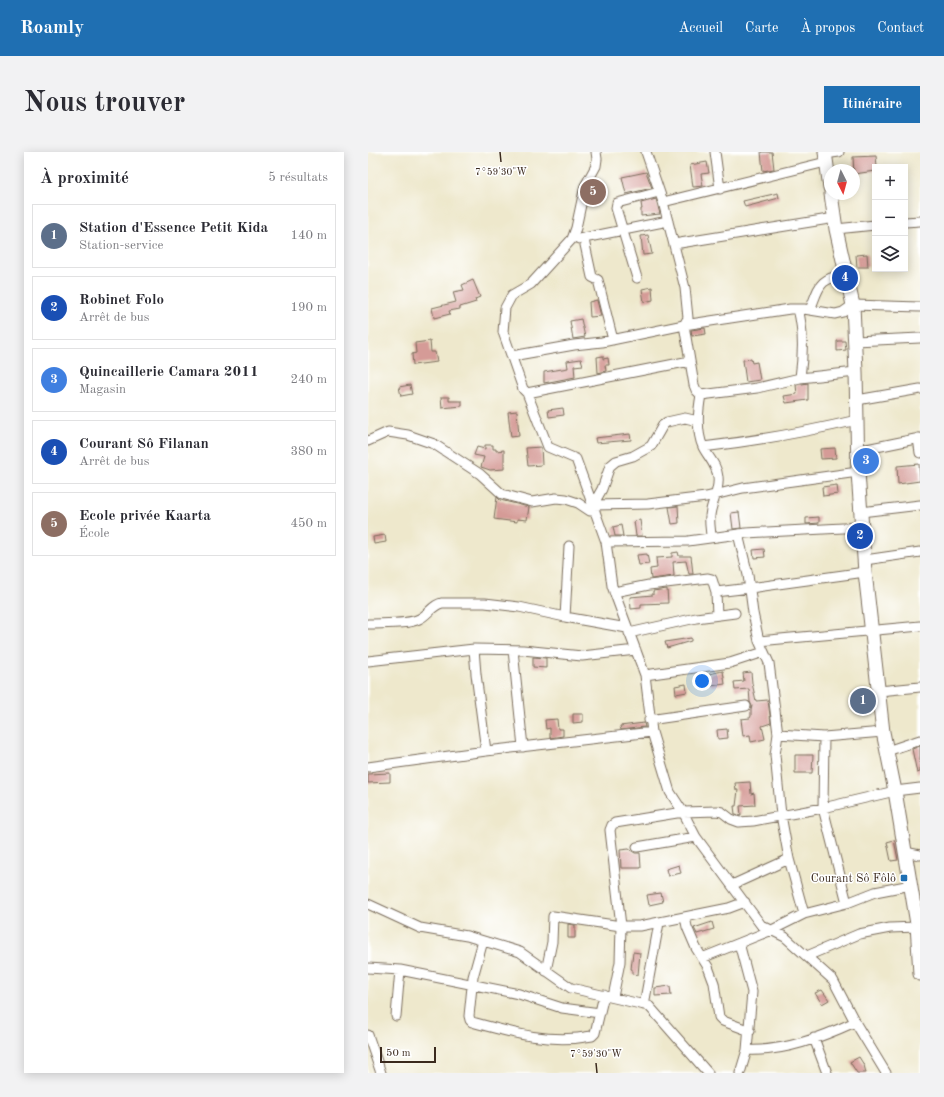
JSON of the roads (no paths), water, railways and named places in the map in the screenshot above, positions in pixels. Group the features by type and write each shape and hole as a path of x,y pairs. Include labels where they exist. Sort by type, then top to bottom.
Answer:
{"street":[{"path":"596,152 596,166 585,186 576,228 572,239 531,284 512,295 505,308 503,332 523,388 528,393 548,447 576,459 594,508 606,542 612,586 645,675 649,720 670,792 696,836 761,925 785,936 833,980 855,1022 886,1073"},
{"path":"646,152 663,202 685,288 688,318 684,325 694,385 696,390 701,395"},
{"path":"715,152 720,189"},
{"path":"663,202 720,189 839,152"},
{"path":"637,278 616,208 617,203 659,192"},
{"path":"832,200 835,223 853,305 858,472 865,566 883,732 895,791 918,925 920,974"},
{"path":"572,239 584,240 668,221"},
{"path":"908,222 920,221"},
{"path":"674,244 835,223 872,225"},
{"path":"584,240 592,277 598,280 613,340"},
{"path":"810,310 818,289 822,283 832,277 847,274"},
{"path":"512,356 574,344 613,340 684,325 798,309 835,314 843,312 853,305 920,307"},
{"path":"798,309 802,336 802,363 800,378"},
{"path":"855,341 920,338"},
{"path":"528,393 690,361"},
{"path":"701,395 757,388 800,378 856,372"},
{"path":"857,400 920,389"},
{"path":"701,395 698,421 700,439 703,447 716,467 719,486 710,516 711,538"},
{"path":"594,508 610,466 616,461 633,456 651,446 663,425 667,422 685,418 698,421"},
{"path":"703,447 740,443 799,433 857,420"},
{"path":"368,441 388,432 408,435 434,444 480,474 502,494 532,502 556,498 566,499 578,503 590,511 594,508 648,504 706,497 743,488 858,472"},
{"path":"857,450 919,438 920,453"},
{"path":"861,512 920,505"},
{"path":"606,542 688,541 738,534 862,527"},
{"path":"738,534 750,588 759,641 769,663 778,734 775,755 781,815 789,859 804,914"},
{"path":"565,617 569,546"},
{"path":"716,592 750,588 865,566 920,552"},
{"path":"614,592 649,585 708,578 712,579 716,592 717,615"},
{"path":"368,624 412,622 420,619 436,604 442,602 492,603 519,607 628,631 735,613"},
{"path":"759,641 920,626"},
{"path":"368,661 474,649 513,650 582,656 636,650"},
{"path":"474,649 486,751"},
{"path":"513,650 523,747"},
{"path":"645,675 730,663 764,652"},
{"path":"879,690 920,687"},
{"path":"649,720 746,706"},
{"path":"368,768 486,751 652,732"},
{"path":"778,734 824,737 883,732"},
{"path":"824,737 823,808 847,903"},
{"path":"887,751 920,740"},
{"path":"483,941 472,984 469,1016 472,1022 528,1037 551,1039 592,1036 595,1033 600,1013 609,996 620,962 621,926 610,830 614,823 683,812 717,810 739,822 753,821 823,808 895,791 920,788"},
{"path":"637,847 696,836"},
{"path":"905,852 920,855"},
{"path":"732,885 789,859"},
{"path":"702,958 772,930 804,914 847,903 875,892 911,885"},
{"path":"546,971 552,942 553,916 621,926 640,926 729,908 745,902"},
{"path":"368,904 420,928 467,936 520,952 571,988 649,1006 708,1073"},
{"path":"685,917 696,948 708,967 714,983 719,1017 723,1021 750,1031"},
{"path":"644,1005 659,923"},
{"path":"806,956 859,934 890,928 918,925"},
{"path":"740,943 752,992 750,1031 747,1050 740,1073"},
{"path":"368,968 400,970 518,994 562,1008 600,1013"},
{"path":"396,1016 400,970"},
{"path":"747,1050 772,1050 814,1038 855,1022"},
{"path":"368,1035 381,1073"},
{"path":"814,1038 827,1073"}],"place":[{"name":"Ecole privée Kaarta","path":"593,192"},
{"name":"Courant Sô Filanan","path":"845,278"},
{"name":"Quincaillerie Camara 2011","path":"866,461"},
{"name":"Robinet Folo","path":"860,536"},
{"name":"Station d'Essence Petit Kida","path":"863,701"},
{"name":"Courant Sô Fôlô","path":"904,878"}]}
